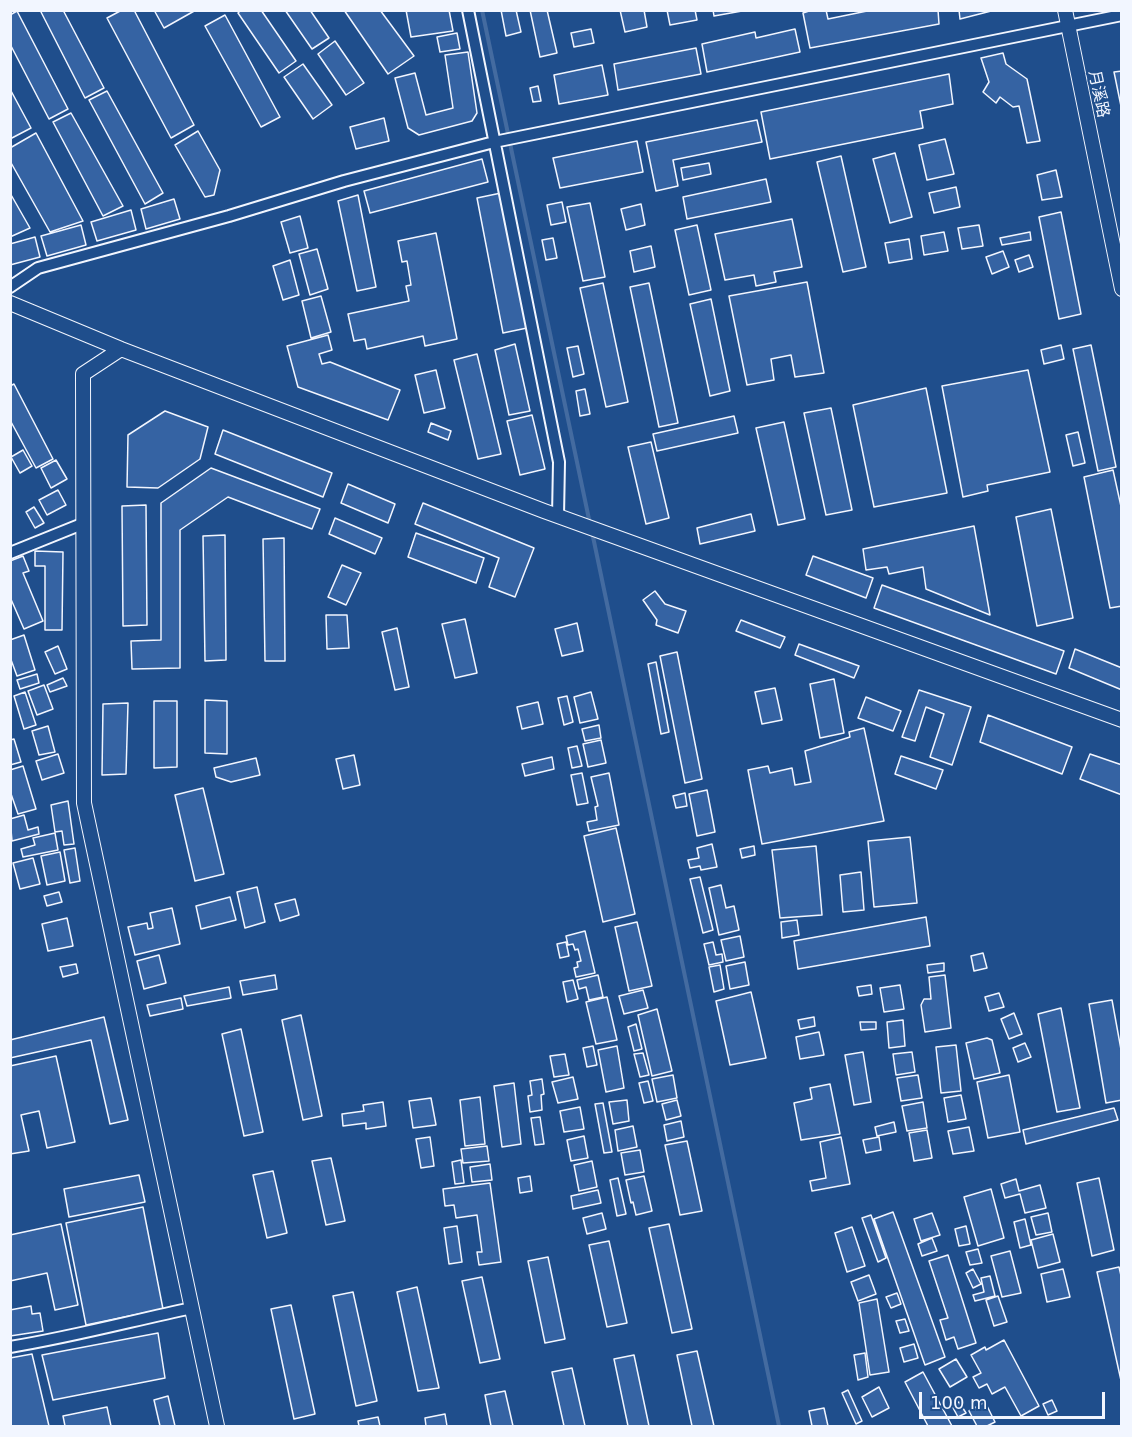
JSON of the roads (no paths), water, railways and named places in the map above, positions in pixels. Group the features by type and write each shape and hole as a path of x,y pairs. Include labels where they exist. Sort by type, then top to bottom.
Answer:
{"street":[{"path":"468,10 498,141 560,462 558,516"},
{"name":"月溪路","path":"1065,10 1122,289"},
{"path":"10,287 38,268 229,216 344,181 498,141 1122,15"},
{"path":"10,303 121,349 582,525 1122,720"},
{"path":"121,349 83,374 84,804 217,1426"},
{"path":"10,553 82,524"},
{"path":"10,1347 98,1330 124,1322 192,1308"}],"waterway":[{"path":"482,10 590,524"},
{"path":"592,532 779,1426"}]}
